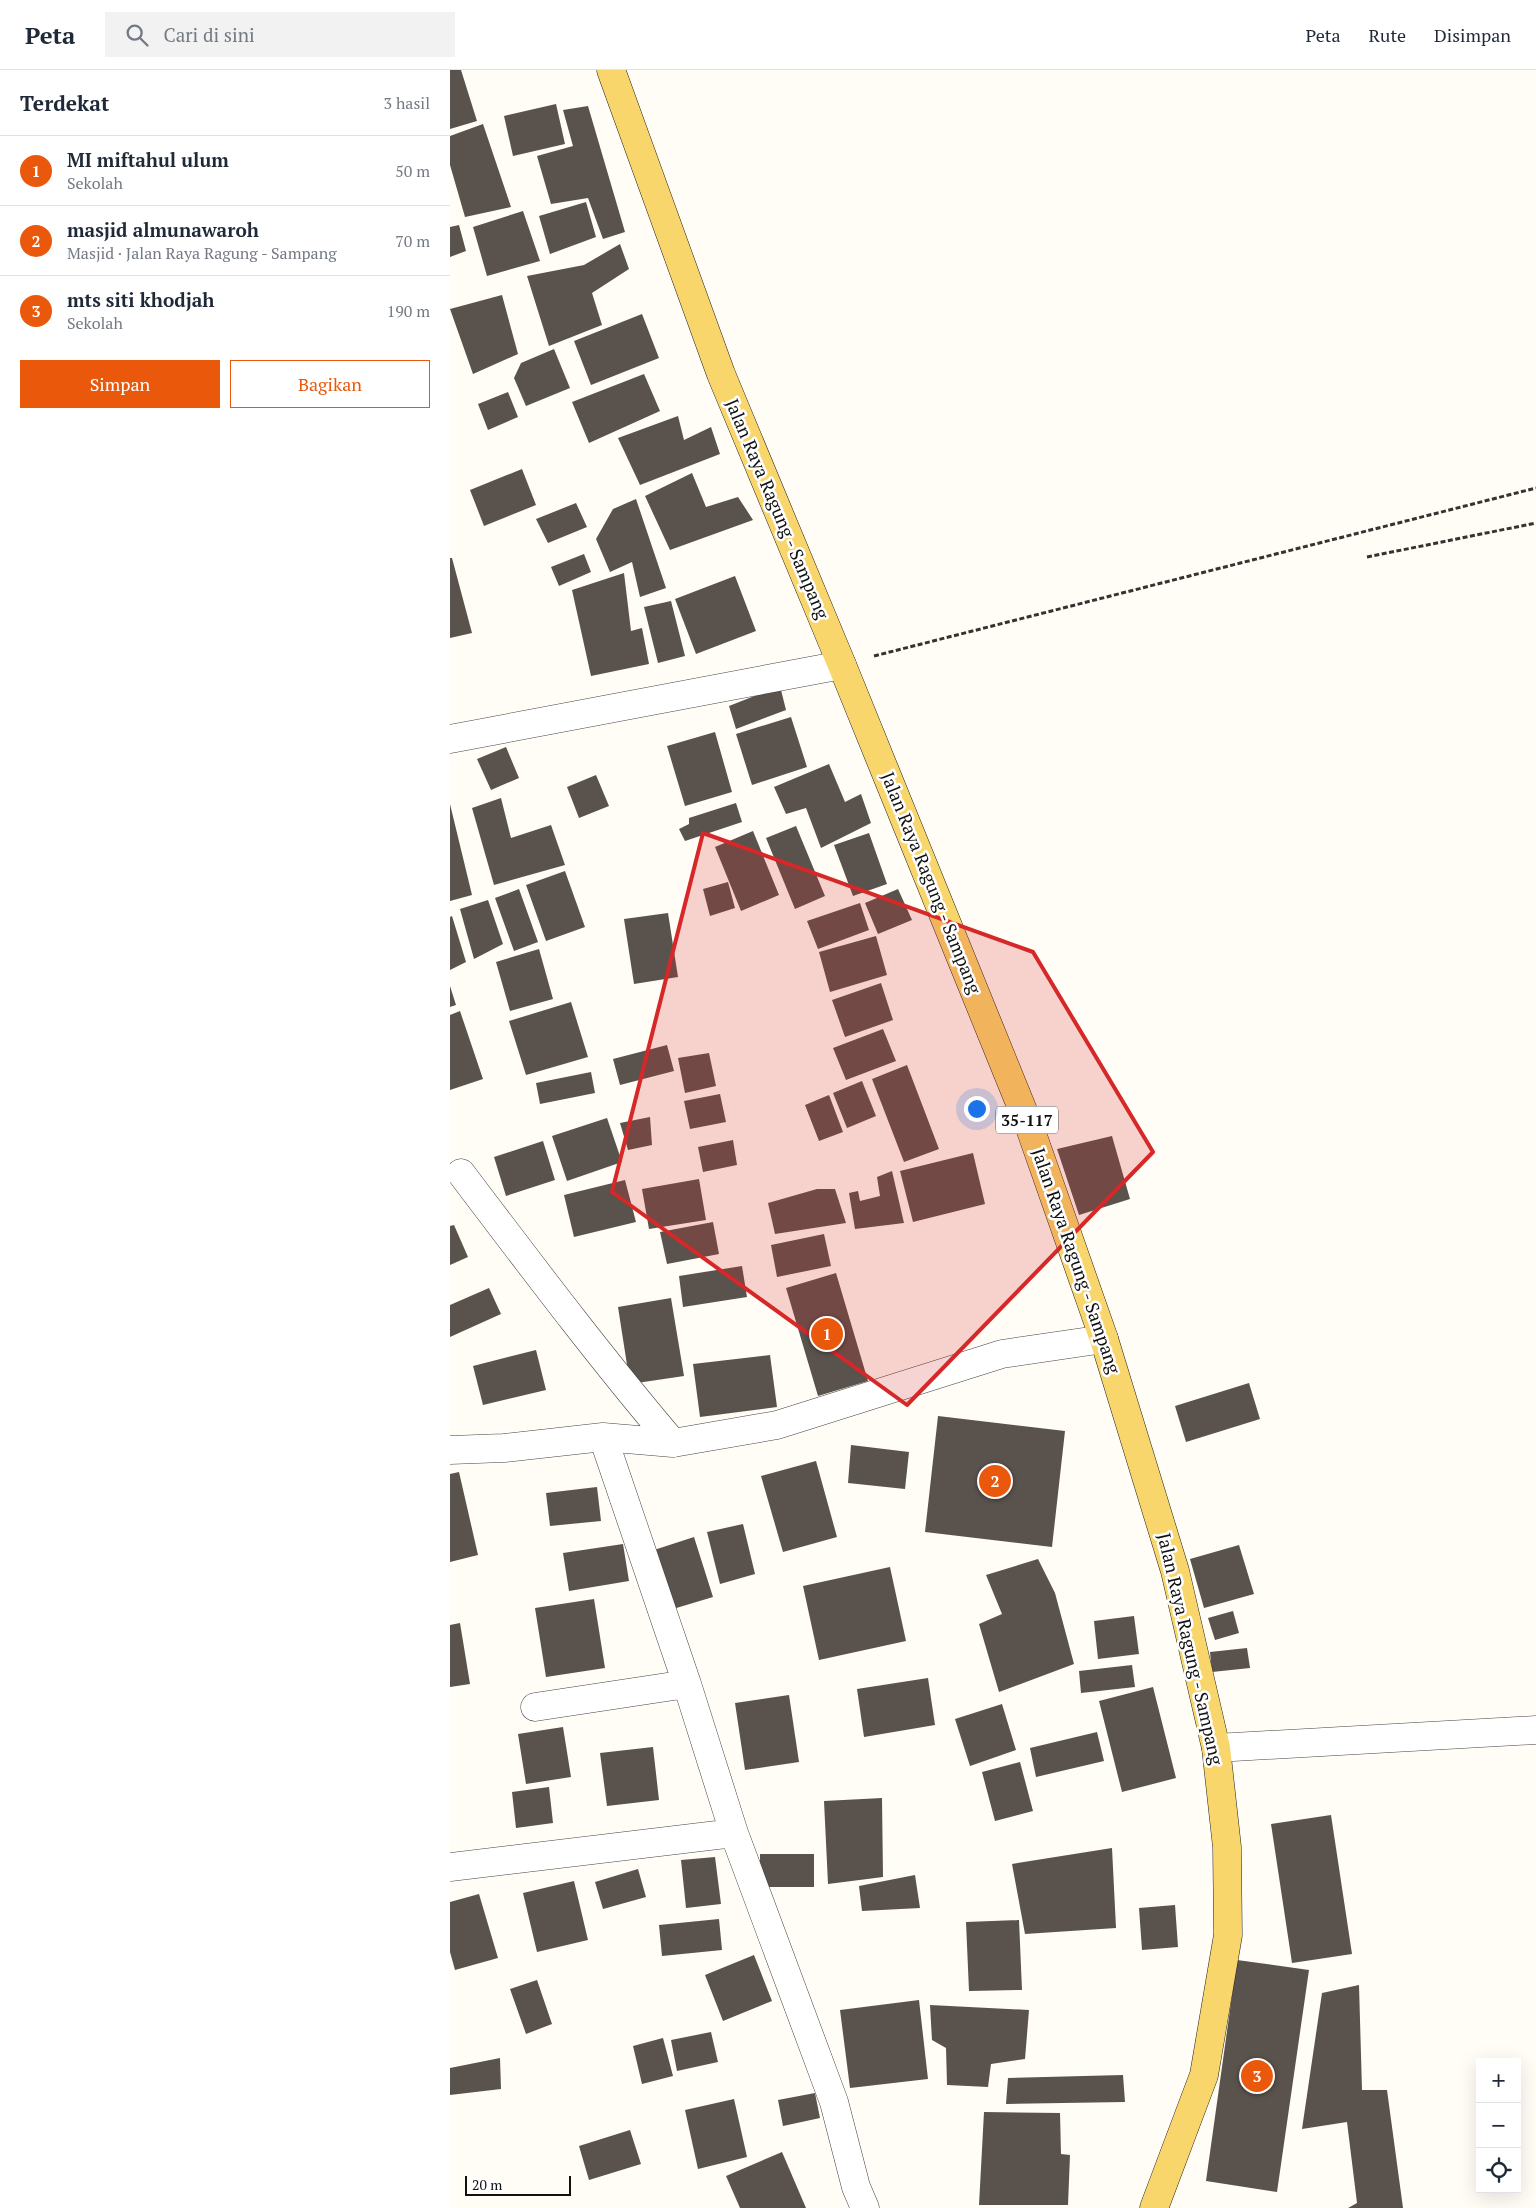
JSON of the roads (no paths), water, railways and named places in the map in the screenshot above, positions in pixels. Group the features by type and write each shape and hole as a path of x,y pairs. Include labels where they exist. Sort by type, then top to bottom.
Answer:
{"main road":[{"name":"Jalan Raya Ragung - Sampang","path":"611,70 721,374 842,665 1030,1128 1104,1339 1175,1571 1216,1748 1227,1847 1228,1935 1204,2075 1154,2208"}],"street":[{"path":"450,740 842,665"},
{"path":"461,1173 566,1307 607,1366 674,1443"},
{"path":"450,1450 504,1448 603,1437 674,1443 777,1425 1002,1354 1104,1339"},
{"path":"603,1437 687,1684 734,1833 834,2102 856,2187 865,2208"},
{"path":"535,1707 687,1684"},
{"path":"1216,1748 1536,1730"},
{"path":"450,1867 734,1833"}],"place":[{"name":"MI miftahul ulum","path":"827,1334"},
{"name":"masjid almunawaroh","path":"995,1481"},
{"name":"mts siti khodjah","path":"1257,2076"}]}
